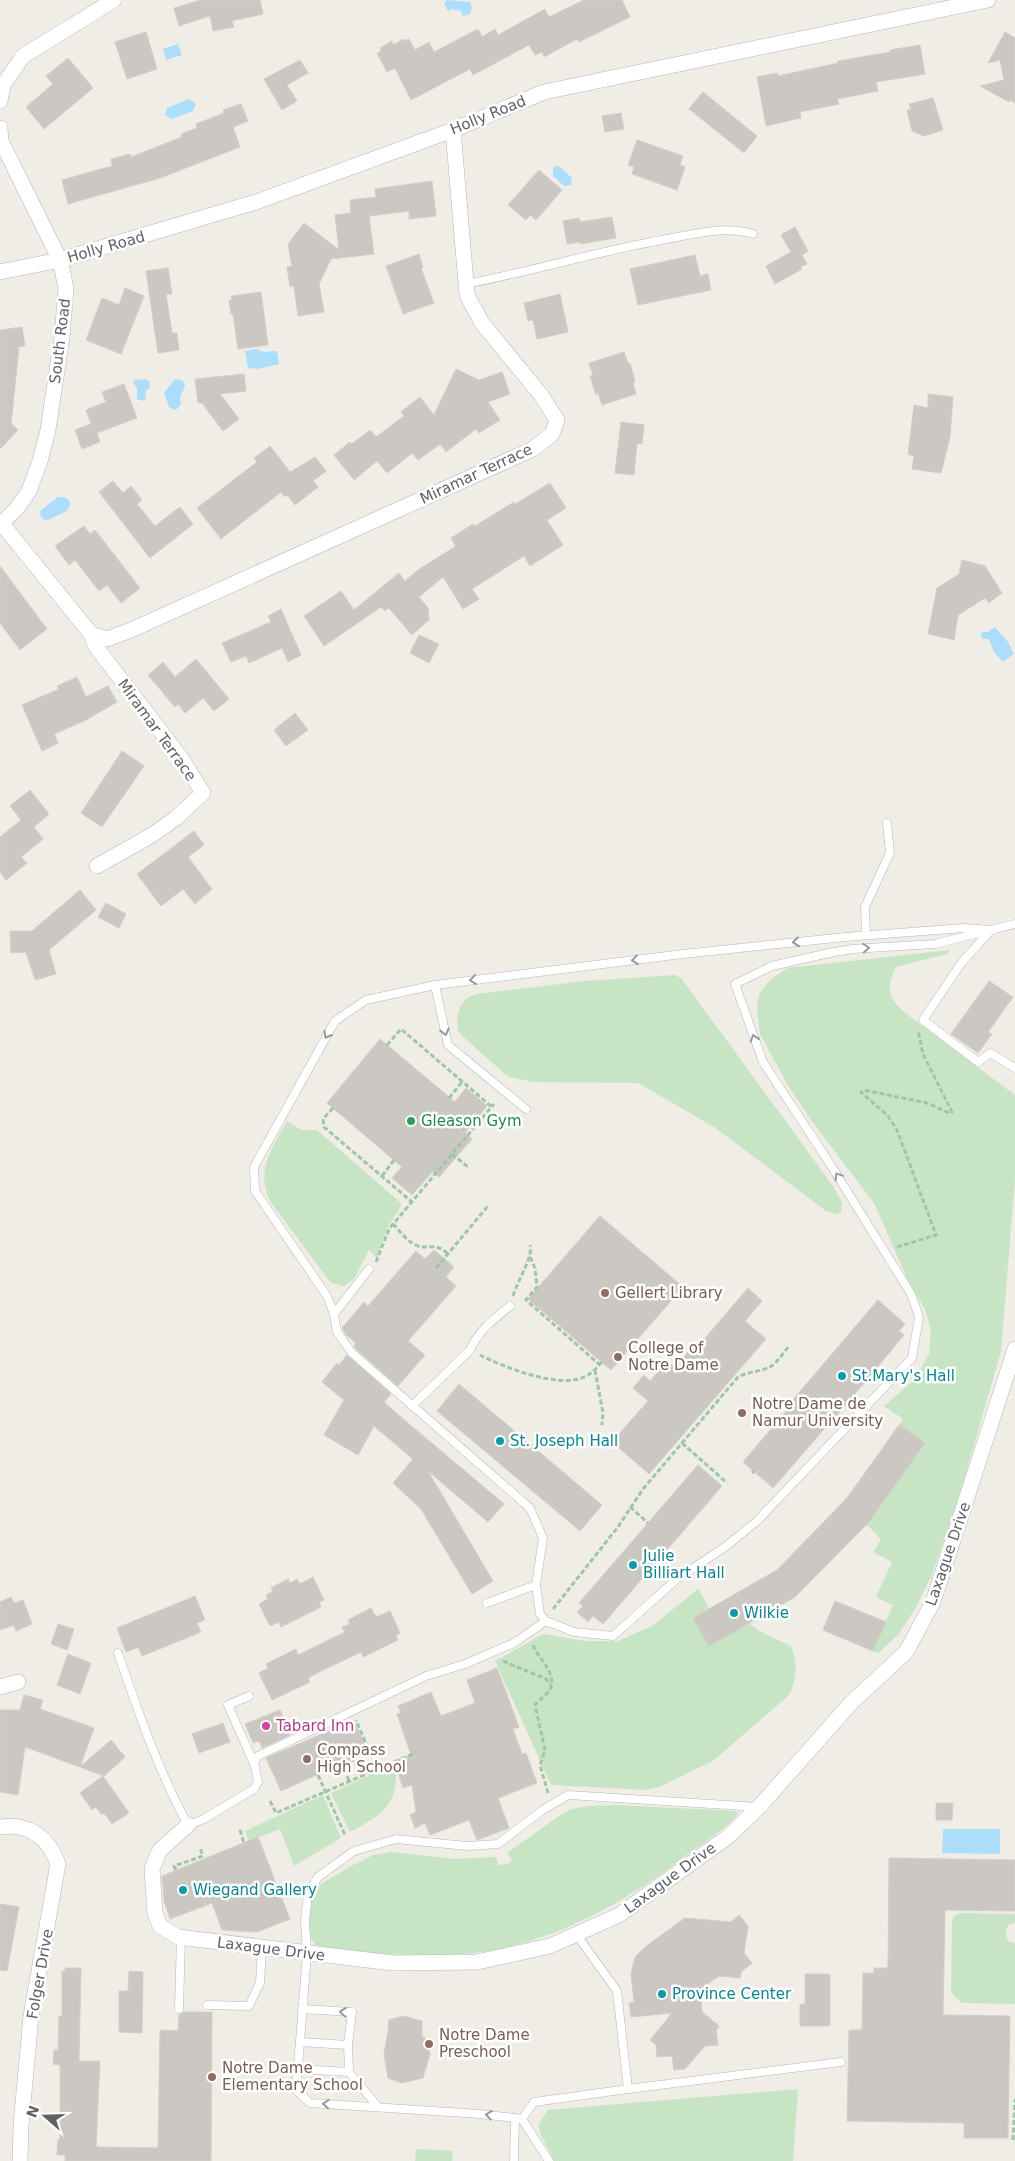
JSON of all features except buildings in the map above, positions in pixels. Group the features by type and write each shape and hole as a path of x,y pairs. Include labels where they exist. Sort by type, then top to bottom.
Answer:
{"street":[{"path":"0,102 3,85 23,56 114,0"},
{"name":"Holly Road","path":"0,272 60,260 256,202 453,130 544,92 988,0"},
{"name":"South Road","path":"0,128 2,141 60,260 66,288 62,336 48,430 40,461 29,491 17,508 1,524"},
{"name":"Miramar Terrace","path":"91,634 107,639 181,608 533,449 552,434 557,420 541,395 482,323 467,295 453,130"},
{"name":"Miramar Terrace","path":"1,524 91,634 96,647 179,755 203,793 176,818 152,835 97,866"},
{"name":"Laxague Drive","path":"188,1825 160,1850 152,1870 155,1913 160,1926 181,1937 393,1964 478,1962 550,1946 619,1915 729,1836 759,1807 851,1703 906,1652 933,1602 1015,1349"},
{"path":"0,1687 18,1682"},
{"name":"Folger Drive","path":"0,1827 8,1826 33,1831 52,1847 58,1864 31,2016 21,2125 20,2161"}],"lane":[{"path":"466,284 518,274 619,248 712,230 741,230 753,234"},
{"path":"866,935 865,907 890,852 888,823"},
{"path":"990,930 964,928 845,937 683,954 435,985 366,1000 335,1022 254,1167 255,1191 327,1296 334,1314 337,1332 352,1353 530,1508 543,1538 536,1585 540,1614 546,1621 574,1632 613,1636 678,1578 725,1547 756,1522 912,1358 919,1318 911,1294 832,1167 763,1062 735,984 772,966 833,952 935,944 1015,924"},
{"path":"990,930 962,962 923,1020 978,1062 990,1053 1015,1068"},
{"path":"435,985 448,1045 526,1109"},
{"path":"334,1314 369,1269"},
{"path":"412,1406 470,1350 483,1329 510,1306"},
{"path":"487,1603 536,1585"},
{"path":"254,1764 256,1757 263,1753 426,1676 465,1664 514,1643 546,1621"},
{"path":"118,1652 145,1732 177,1805 188,1825 204,1819 254,1789 258,1782 254,1764 228,1705 249,1696"},
{"path":"549,2161 519,2118 310,2103 296,2090 307,1954 304,1921 308,1894 318,1877 354,1851 396,1839 468,1846 498,1844 552,1804 568,1795 759,1807"},
{"path":"576,1934 617,1991 628,2089"},
{"path":"179,2009 181,1937"},
{"path":"207,2005 249,2006 260,1983 262,1948"},
{"path":"302,2009 352,2012 348,2045 349,2072 378,2107"},
{"path":"300,2042 348,2045"},
{"path":"514,2161 519,2118 534,2102 841,2062"},
{"path":"298,2069 349,2072"}],"path":[{"path":"884,1252 936,1235 897,1130 888,1116 862,1094 864,1090 927,1103 949,1113 952,1112 923,1054 918,1029 923,1020"},
{"path":"369,1269 379,1258 387,1234 393,1224 493,1106 475,1094 401,1029 387,1045"},
{"path":"449,1098 462,1082"},
{"path":"333,1108 324,1119 324,1127 412,1202"},
{"path":"452,1154 468,1167"},
{"path":"382,1176 394,1160"},
{"path":"397,1190 401,1185"},
{"path":"436,1268 488,1206"},
{"path":"393,1224 413,1244 435,1246 448,1254"},
{"path":"470,1350 509,1367 556,1380 583,1378 595,1370 601,1363 526,1300 537,1287 535,1268 530,1257 530,1245"},
{"path":"510,1306 519,1277 530,1257"},
{"path":"546,1621 554,1608 618,1527 630,1507 738,1377 775,1364 788,1346"},
{"path":"595,1370 603,1413 602,1425"},
{"path":"682,1444 727,1483"},
{"path":"630,1507 648,1523"},
{"path":"530,1632 534,1648 548,1671 551,1685 534,1707 545,1750 540,1765 552,1804"},
{"path":"488,1654 546,1679 551,1685"},
{"path":"349,1781 346,1769 349,1763 355,1759 353,1753 368,1746 352,1711"},
{"path":"270,1800 276,1814 417,1752"},
{"path":"318,1774 345,1835"},
{"path":"240,1830 244,1843"},
{"path":"176,1870 174,1866 203,1856 200,1848"},
{"path":"1013,2140 1015,2099"}],"green space":[{"path":"950,950 947,954 896,967 890,988 893,999 902,1010 1015,1095 1015,1179 1001,1351 959,1497 931,1577 915,1609 898,1635 878,1653 873,1651 893,1605 876,1597 892,1562 873,1552 881,1539 865,1523 875,1514 925,1443 899,1425 903,1419 884,1406 914,1380 929,1354 931,1330 925,1309 910,1285 874,1203 811,1120 789,1087 760,1034 757,1009 759,994 770,980 787,968"},
{"path":"675,975 681,978 833,1186 842,1202 841,1212 837,1214 826,1211 714,1127 638,1083 532,1082 511,1077 505,1074 461,1035 458,1030 457,1018 460,1006 467,998 476,994 584,981"},
{"path":"287,1121 301,1130 317,1130 401,1203 387,1229 377,1258 369,1250 354,1279 344,1286 332,1283 328,1279 272,1204 267,1192 264,1182 267,1161"},
{"path":"698,1589 709,1608 693,1618 709,1646 749,1623 759,1631 791,1646 796,1671 789,1695 713,1761 659,1787 647,1790 551,1785 495,1661 543,1634 585,1641 618,1641 652,1626"},
{"path":"395,1763 395,1788 387,1806 371,1820 350,1832 331,1793"},
{"path":"323,1795 341,1838 294,1866 280,1829 249,1841 245,1831"},
{"path":"616,1805 736,1811 738,1814 719,1832 658,1876 613,1905 566,1928 515,1945 469,1954 406,1955 323,1949 317,1947 312,1940 308,1925 312,1893 319,1885 373,1855 392,1852 455,1859 496,1857 498,1865 507,1864 512,1860 507,1853 562,1814 572,1809 588,1806"},
{"path":"960,1913 1015,1914 1015,1923 1009,1924 1005,1933 1009,1942 1015,1943 1015,2004 962,2003 954,1996 951,1990 952,1922 954,1916"},
{"path":"798,2089 793,2161 554,2161 538,2125 548,2110"},
{"path":"416,2149 453,2151 452,2161 415,2161"}],"water":[{"path":"447,0 470,2 472,7 470,14 463,16 461,11 452,9 448,11 444,4"},
{"path":"178,44 182,55 166,60 163,49"},
{"path":"189,99 196,104 193,111 171,119 165,115 167,108"},
{"path":"556,166 560,167 572,178 571,185 564,186 553,176 553,168"},
{"path":"256,349 264,352 277,351 279,364 258,369 248,368 245,351"},
{"path":"145,379 149,381 150,388 145,391 146,398 144,401 137,399 137,388 133,383 135,380"},
{"path":"179,379 184,382 185,386 180,397 181,404 176,410 169,407 164,393 174,380"},
{"path":"58,497 64,497 69,500 70,505 67,511 48,520 43,519 40,515 41,510"},
{"path":"995,627 1008,642 1014,654 1003,662 994,652 989,639 983,639 981,636 982,632 988,632"},
{"path":"943,1829 1000,1829 1000,1854 942,1853"}],"place":[{"name":"Gleason Gym","path":"411,1121"},
{"name":"Gellert Library","path":"605,1293"},
{"name":"College of Notre Dame","path":"618,1357"},
{"name":"St.Mary's Hall","path":"842,1376"},
{"name":"Notre Dame de Namur University","path":"742,1413"},
{"name":"St. Joseph Hall","path":"500,1441"},
{"name":"Julie Billiart Hall","path":"633,1565"},
{"name":"Wilkie","path":"734,1613"},
{"name":"Tabard Inn","path":"266,1726"},
{"name":"Compass High School","path":"307,1759"},
{"name":"Wiegand Gallery","path":"183,1890"},
{"name":"Province Center","path":"662,1994"},
{"name":"Notre Dame Preschool","path":"429,2044"},
{"name":"Notre Dame Elementary School","path":"212,2077"}]}
